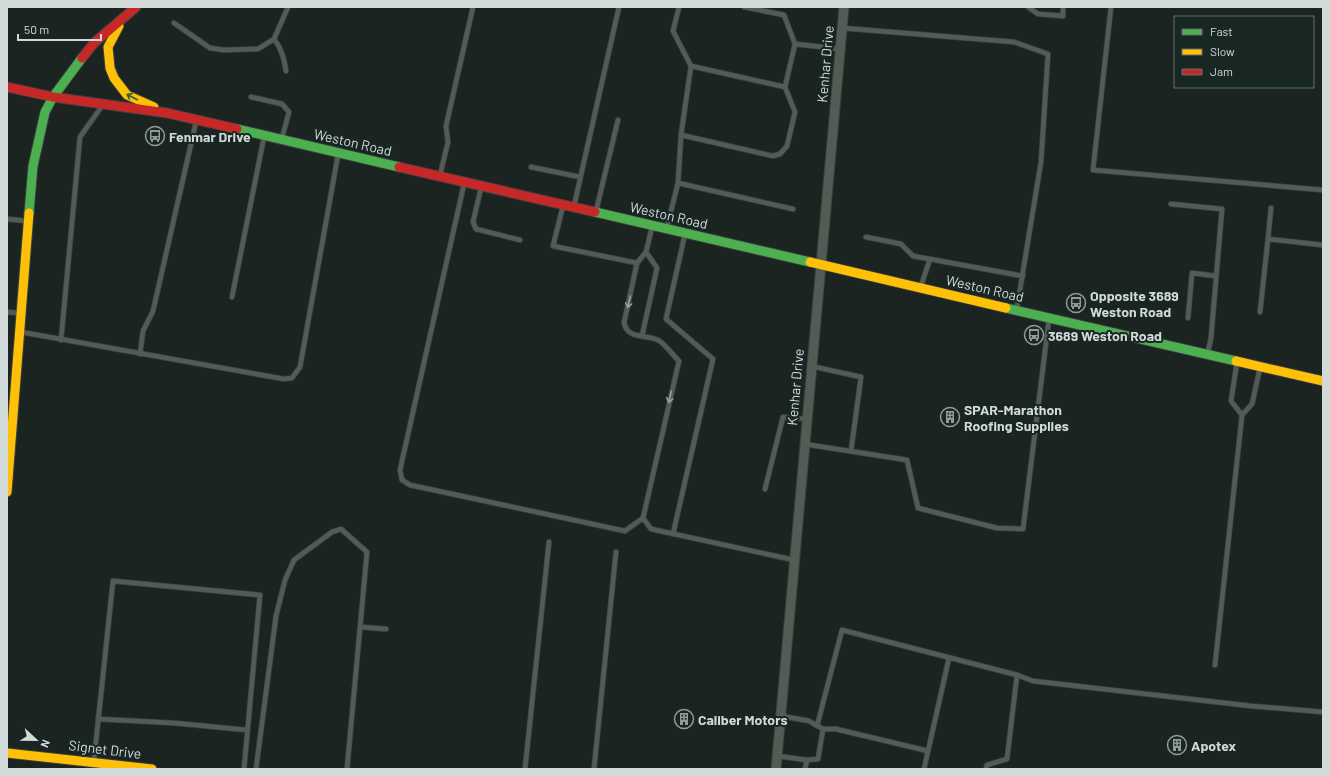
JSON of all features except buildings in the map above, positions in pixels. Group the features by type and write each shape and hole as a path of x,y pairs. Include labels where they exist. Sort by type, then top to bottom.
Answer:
{"main road":[{"path":"7,492 33,166 45,112 53,97 94,43 130,11"},
{"path":"130,11 108,47 110,68 114,78 127,95 168,113"},
{"name":"Weston Road","path":"7,87 53,97 168,113 1323,381"},
{"name":"Signet Drive","path":"7,753 152,769"}],"street":[{"name":"Kenhar Drive","path":"776,769 782,716 806,419 844,7"}],"lane":[{"path":"174,23 210,48 224,50 258,49 274,39 288,7"},
{"path":"440,176 448,142 446,126 473,7"},
{"path":"573,207 619,7"},
{"path":"666,229 678,183 681,135 691,66 673,31 679,7"},
{"path":"681,135 773,156 780,154 788,146 794,112 785,87 795,44 784,15 744,7"},
{"path":"1028,7 1038,14 1063,16 1063,7"},
{"path":"1112,7 1093,170 1323,190"},
{"path":"842,28 1014,42 1048,54 1041,162 1017,310"},
{"path":"274,39 279,45 283,55 286,72"},
{"path":"795,44 840,49"},
{"path":"691,66 785,87"},
{"path":"250,97 282,104 286,107 289,112 282,140"},
{"path":"61,340 80,137 103,104"},
{"path":"140,354 143,331 153,311 197,120"},
{"path":"596,213 618,120"},
{"path":"232,297 264,136"},
{"path":"19,332 284,379 292,378 297,373 301,359 338,153"},
{"path":"531,167 580,177"},
{"path":"465,182 400,470 402,480 410,485 625,531 642,518 678,361 659,340 629,334 625,329 624,323 637,263 646,252 652,226"},
{"path":"678,183 793,209"},
{"path":"481,186 473,226 476,229 520,240"},
{"path":"1171,204 1222,209 1208,354"},
{"path":"563,205 553,246 637,263"},
{"path":"1260,312 1270,208"},
{"path":"7,219 28,221"},
{"path":"673,534 714,359 666,319 685,233"},
{"path":"866,237 901,244 913,256 1023,276"},
{"path":"1268,239 1323,245"},
{"path":"642,336 657,268 646,252"},
{"path":"920,288 930,259"},
{"path":"1188,318 1192,273 1216,276"},
{"path":"7,312 21,313"},
{"path":"804,444 907,460 918,508 997,528 1024,529 1050,318"},
{"path":"1237,361 1231,401 1242,415"},
{"path":"811,366 861,377 851,451"},
{"path":"1215,665 1242,415 1252,404 1260,366"},
{"path":"765,489 783,417 806,419"},
{"path":"642,518 651,529 794,560"},
{"path":"256,769 276,616 281,589 294,560 332,532 341,529 367,552 347,769"},
{"path":"525,769 549,542"},
{"path":"594,769 616,552"},
{"path":"94,762 113,581 260,595 244,769"},
{"path":"361,627 386,629"},
{"path":"817,726 842,630 1018,675 1033,681 1251,706 1323,712"},
{"path":"924,769 949,658"},
{"path":"986,769 988,765 1007,759 1018,675"},
{"path":"782,716 809,721 823,729 836,729 928,751"},
{"path":"98,719 174,723 247,730"},
{"path":"777,756 807,760 818,759 823,729"},
{"path":"806,769 807,760"}],"traffic: fast":[{"path":"29,213 33,166 45,112 53,97 82,58"},
{"path":"237,129 399,167"},
{"path":"595,212 810,262"},
{"path":"1006,308 1236,361"}],"traffic: slow":[{"path":"119,26 108,47 110,68 114,78 127,95 154,107"},
{"path":"7,492 29,213"},
{"path":"810,262 1006,308"},
{"path":"1236,361 1323,381"},
{"path":"7,753 152,769"}],"traffic: jam":[{"path":"82,58 94,43 136,7"},
{"path":"7,87 53,97 167,113 237,129"},
{"path":"399,167 595,212"}],"place":[{"name":"Fenmar Drive","path":"155,136"},
{"name":"Opposite 3689 Weston Road","path":"1076,303"},
{"name":"3689 Weston Road","path":"1034,335"},
{"name":"SPAR-Marathon Roofing Supplies","path":"950,417"},
{"name":"Caliber Motors","path":"684,719"},
{"name":"Apotex","path":"1177,745"}]}
